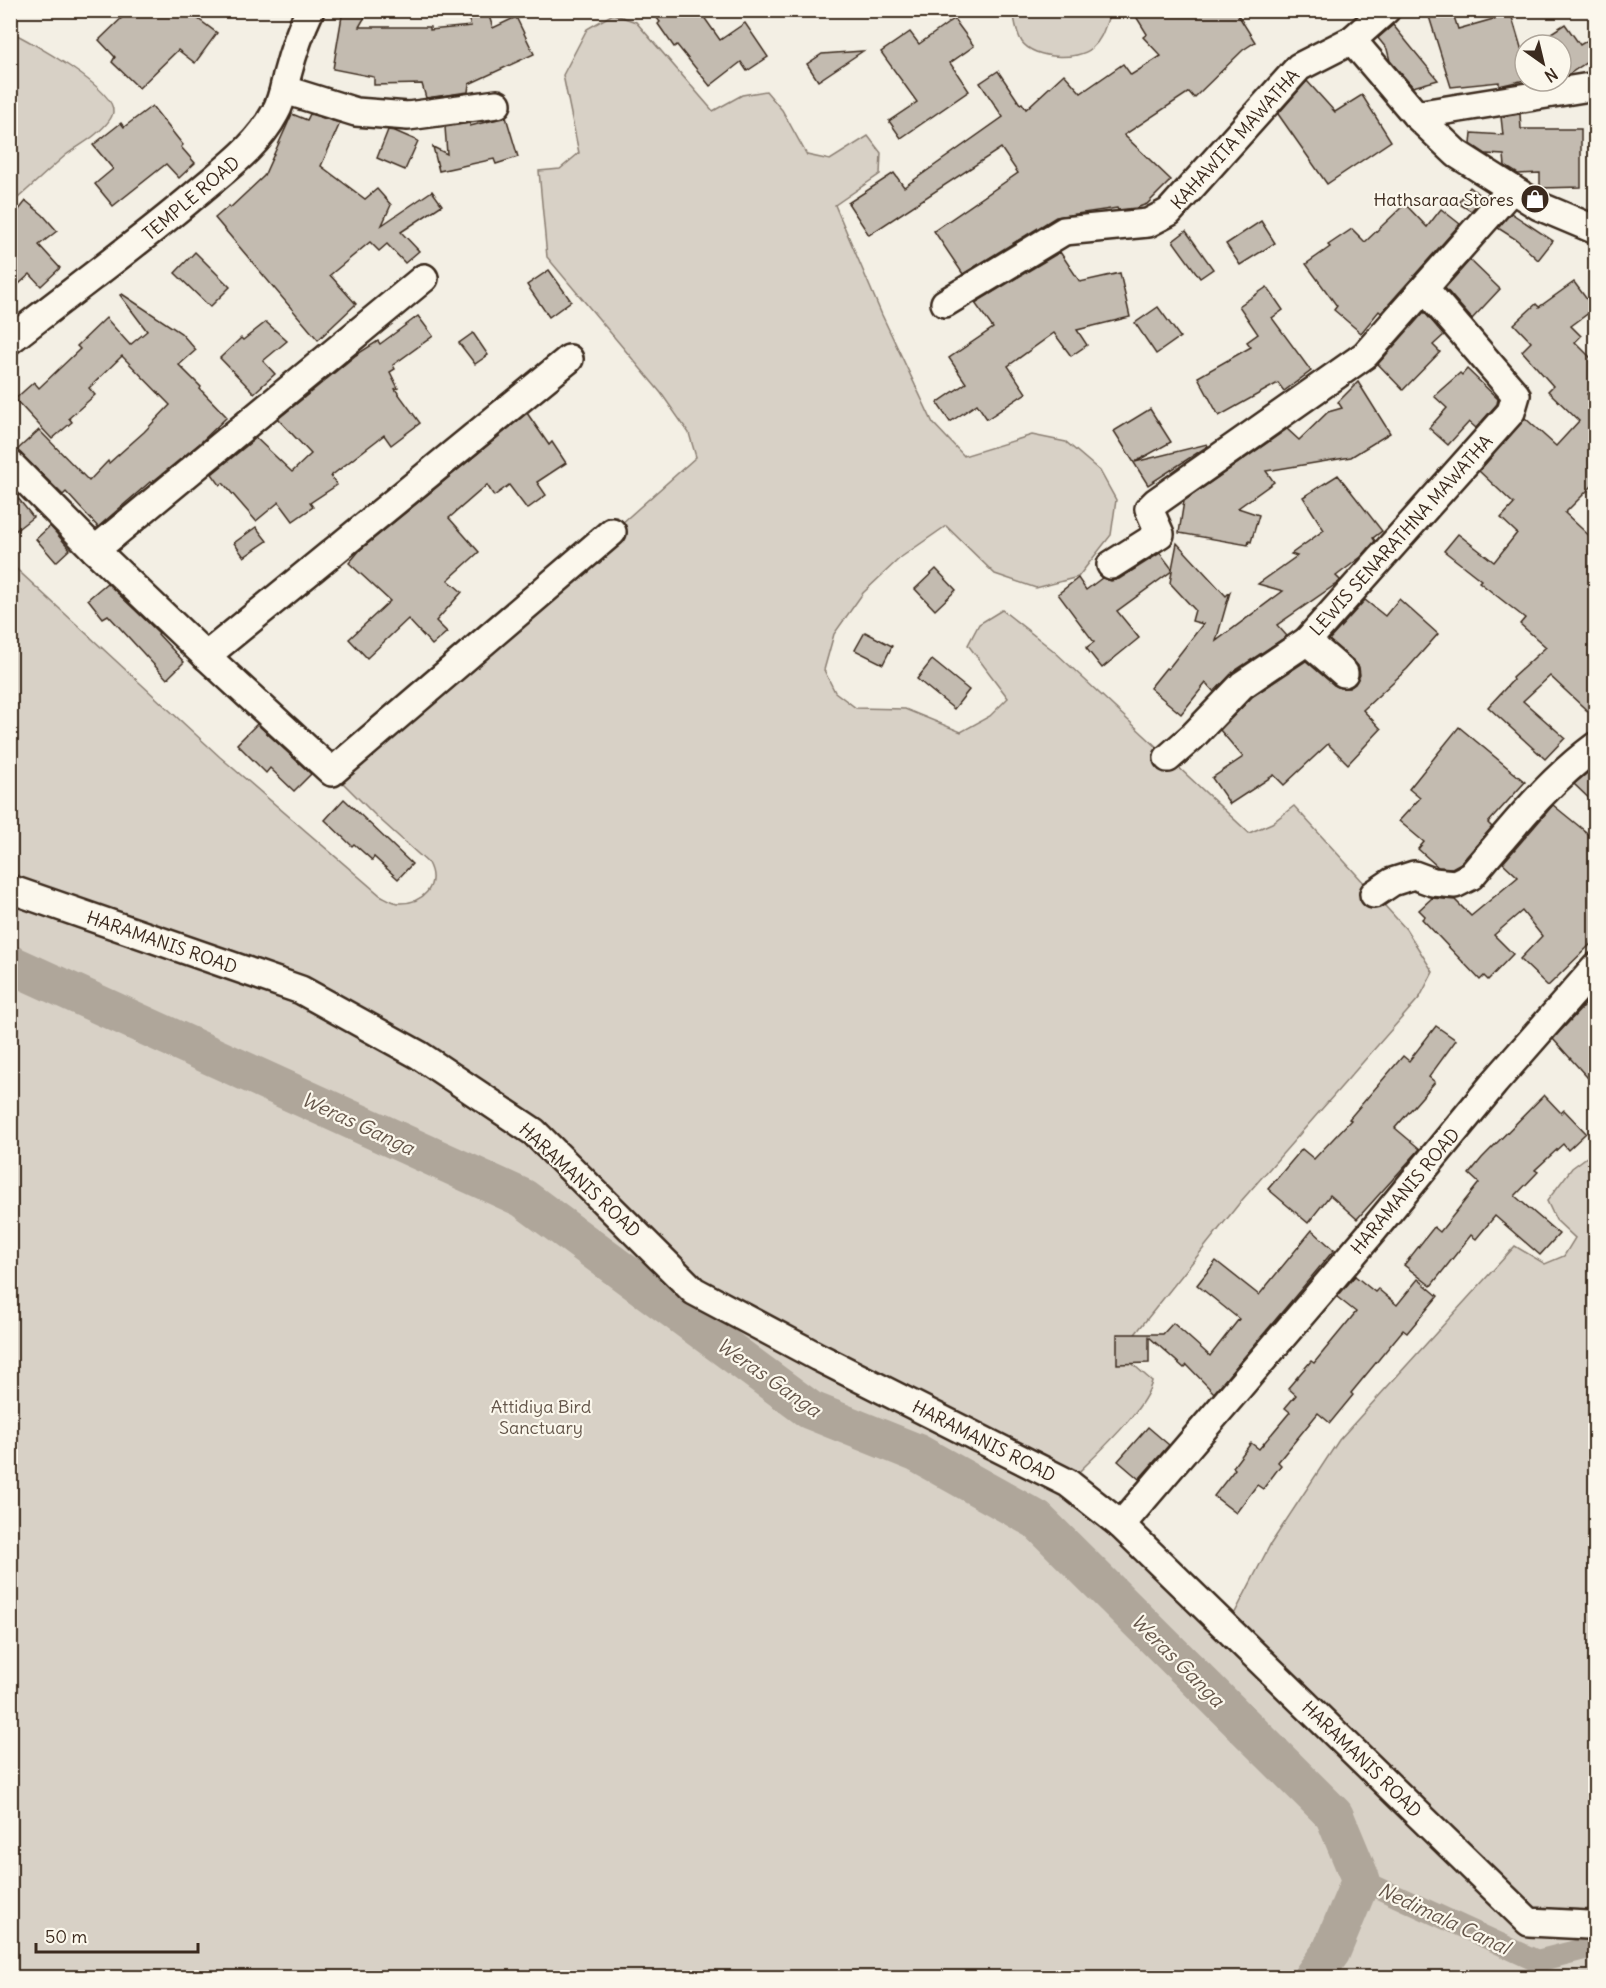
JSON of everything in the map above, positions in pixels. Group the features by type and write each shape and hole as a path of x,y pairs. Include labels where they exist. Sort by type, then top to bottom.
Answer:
{"street":[{"name":"TEMPLE ROAD","path":"10,340 137,243 233,163 259,138 275,113 285,90 286,78 300,32 310,10"},
{"name":"KAHAWITA MAWATHA","path":"945,303 1064,231 1148,223 1168,212 1299,68 1352,40 1386,10"},
{"path":"1352,40 1416,115 1456,153 1539,206 1596,230"},
{"path":"1416,115 1596,86"},
{"path":"285,90 356,112 408,116 496,104"},
{"path":"1111,566 1160,534 1149,509 1156,502 1365,355 1512,189"},
{"path":"95,550 424,279"},
{"name":"LEWIS SENARATHNA MAWATHA","path":"1168,758 1242,686 1307,641 1511,412 1516,395 1425,289"},
{"path":"206,656 569,359"},
{"path":"10,464 95,550 332,772 612,532"},
{"path":"1307,641 1344,673"},
{"path":"1374,894 1392,882 1414,875 1433,882 1455,884 1471,876 1568,766 1596,746"},
{"name":"HARAMANIS ROAD","path":"10,889 301,990 419,1055 534,1132 694,1291 818,1357 1068,1483 1120,1525 1529,1922 1588,1925 1596,1923"},
{"name":"HARAMANIS ROAD","path":"1120,1525 1371,1233 1495,1082 1596,967"}],"green space":[{"path":"1013,10 1111,11 1102,35 1092,48 1077,55 1056,56 1036,52 1022,42 1018,35"},
{"name":"Attidiya Bird Sanctuary","path":"613,14 636,22 713,111 742,95 766,91 782,110 807,155 830,160 868,136 881,153 880,174 835,205 882,315 933,423 964,456 1032,435 1066,442 1100,471 1116,500 1111,535 1078,577 1036,588 995,574 946,526 900,558 863,593 834,634 824,670 835,692 856,708 905,709 961,732 990,716 1008,698 968,645 979,624 1002,610 1054,651 1249,833 1272,823 1294,806 1406,929 1433,972 1420,997 1242,1200 1120,1353 1152,1381 1148,1393 1129,1420 1068,1483 1227,1628 1270,1545 1339,1440 1515,1246 1545,1264 1564,1256 1575,1238 1556,1220 1547,1201 1572,1168 1595,1151 1595,1977 11,1977 10,563 220,757 380,895 398,903 407,903 422,897 427,892 432,879 428,863 332,772 696,457 689,433 661,393 547,257 539,171 560,169 579,153 563,75 587,29"},
{"path":"11,32 52,55 87,79 110,102 113,112 101,130 66,155 11,204"}],"building":[{"path":"130,10 186,10 217,33 195,63 178,50 139,88 112,62 115,57 99,40"},
{"path":"343,10 369,10 359,27 430,27 430,30 471,26 467,15 487,10 493,28 516,17 534,54 469,84 468,92 426,98 422,84 374,85 374,77 333,69"},
{"path":"651,10 699,10 720,40 745,23 768,57 747,71 741,62 710,86 677,45 674,47"},
{"path":"1132,10 1235,10 1255,42 1243,50 1194,98 1189,92 1124,135 1171,180 1147,204 1136,208 1118,210 1117,208 1056,217 963,274 934,231 1018,173 1001,148 869,235 848,203 894,173 904,187 1003,117 980,83 998,71 1020,104 1022,103 1026,109 1064,74 1081,93 1123,64 1131,75 1161,56 1143,37 1147,34"},
{"path":"1427,10 1452,10 1458,29 1511,14 1517,33 1513,33 1513,83 1499,86 1499,82 1451,87"},
{"path":"954,19 974,46 950,63 969,91 901,138 889,121 917,102 881,52 910,32 919,44"},
{"path":"1565,24 1571,33 1551,33"},
{"path":"1393,25 1438,80 1413,87 1390,61 1387,49 1378,38"},
{"path":"1573,35 1580,45 1596,35 1596,56 1573,71"},
{"path":"863,51 818,81 807,64 822,54"},
{"path":"1307,81 1335,112 1362,95 1391,141 1327,184 1278,114"},
{"path":"152,106 195,163 179,178 166,164 113,206 95,184 113,169 93,145 121,123 124,127"},
{"path":"292,114 307,120 310,114 340,123 321,166 365,199 377,189 391,205 382,225 432,191 442,205 401,232 419,251 405,263 387,244 379,251 370,242 330,275 356,304 318,340 215,218 229,206 230,208 264,176"},
{"path":"1520,114 1521,129 1581,129 1581,187 1540,188 1540,173 1518,174 1505,166 1504,155 1486,154 1471,144 1472,133 1503,135 1501,117"},
{"path":"506,117 518,157 496,164 494,159 439,171 433,147 447,154 445,127 470,123 470,126"},
{"path":"388,130 418,141 405,170 377,158"},
{"path":"1470,187 1483,198 1471,211 1458,203"},
{"path":"26,201 57,231 39,245 60,268 41,286 30,274 10,292 10,221"},
{"path":"1405,204 1427,227 1441,209 1460,224 1361,333 1334,310 1337,306 1306,264 1352,229 1365,242"},
{"path":"1511,213 1553,241 1538,260 1517,240 1498,228"},
{"path":"1261,221 1275,243 1240,265 1226,244"},
{"path":"1186,231 1213,269 1200,278 1173,241"},
{"path":"195,252 230,287 210,307 175,273"},
{"path":"1060,252 1080,282 1120,273 1130,317 1077,330 1087,345 1071,356 1054,333 1008,366 1026,393 987,419 977,404 950,422 937,403 966,383 949,358 993,328 975,303"},
{"path":"1470,260 1500,289 1472,319 1445,288"},
{"path":"549,270 571,301 549,317 527,285"},
{"path":"1574,282 1594,309 1571,326 1581,336 1575,342 1596,363 1596,385 1587,394 1596,402 1596,482 1565,513 1596,542 1596,719 1550,676 1523,701 1565,738 1545,759 1488,707 1513,680 1512,678 1546,647 1520,624 1525,618 1444,551 1458,534 1494,562 1517,533 1501,518 1514,504 1479,471 1525,418 1556,446 1579,421 1548,391 1553,386 1522,351 1531,342 1514,324 1536,304 1539,307"},
{"path":"1267,287 1283,310 1272,318 1311,371 1284,391 1278,383 1219,416 1198,377 1251,347 1247,342 1258,334 1239,306"},
{"path":"122,294 181,333 196,350 179,365 227,417 199,444 98,527 66,492 63,495 17,450 39,430 89,481 108,461 109,463 144,432 170,405 122,356 89,388 95,395 69,418 72,422 52,439 15,399 34,382 39,388 80,349 77,346 106,318 130,345 147,331 120,295"},
{"path":"1158,307 1180,337 1156,354 1135,323"},
{"path":"1424,312 1444,335 1433,345 1440,352 1403,390 1378,364"},
{"path":"418,316 433,336 393,365 395,369 390,372 398,388 395,389 420,423 391,445 384,435 331,476 337,485 310,503 313,507 293,521 279,502 256,521 223,483 220,485 212,474 256,438 292,472 311,454 278,419 356,355 378,341 380,344"},
{"path":"266,322 287,341 263,361 275,374 254,393 220,358 241,338 243,340"},
{"path":"473,333 488,355 475,364 459,343"},
{"path":"1467,369 1498,399 1497,404 1476,428 1469,422 1448,445 1429,428 1447,408 1434,396"},
{"path":"1358,382 1390,433 1351,457 1266,471 1274,482 1238,508 1259,515 1248,545 1179,533 1184,501 1287,429 1299,440 1328,412 1342,408 1338,402"},
{"path":"1150,409 1171,442 1135,462 1207,444 1208,446 1148,485 1114,431"},
{"path":"527,413 549,445 552,442 566,463 537,482 546,495 527,509 509,485 494,496 487,485 449,518 479,552 448,580 462,592 436,621 447,632 432,645 408,619 367,658 349,639 390,601 349,563 360,550"},
{"path":"1338,475 1382,531 1373,538 1375,541 1361,557 1336,576 1339,582 1277,625 1287,636 1233,672 1214,692 1206,683 1181,714 1150,688 1203,624 1192,621 1195,610 1170,583 1172,571 1117,611 1139,638 1102,668 1086,648 1094,642 1058,594 1078,578 1086,590 1102,578 1111,581 1119,579 1160,553 1172,569 1177,543 1226,596 1230,592 1216,641 1283,591 1258,584 1297,556 1291,554 1324,530 1303,497"},
{"path":"10,487 19,495 17,497 33,517 10,535"},
{"path":"50,526 70,549 56,562 36,539"},
{"path":"256,527 267,541 244,557 234,543"},
{"path":"936,569 956,590 935,610 915,589"},
{"path":"107,583 159,633 184,662 167,679 108,615 103,618 88,599"},
{"path":"1399,599 1438,634 1407,669 1363,710 1381,729 1348,764 1328,744 1284,785 1274,775 1230,804 1212,778 1243,757 1220,730 1252,697 1306,661 1340,688 1349,688 1355,684 1360,675 1359,667 1329,640 1365,600 1385,616"},
{"path":"865,632 892,646 883,664 855,650"},
{"path":"932,660 969,690 954,709 917,679"},
{"path":"257,724 311,774 294,791 270,768 266,773 237,744"},
{"path":"1459,727 1525,782 1488,823 1492,827 1461,863 1452,868 1438,867 1418,849 1424,842 1399,821 1420,798 1409,789"},
{"path":"1596,766 1596,805 1574,784"},
{"path":"344,799 412,864 398,879 374,857 372,860 354,844 352,846 325,820"},
{"path":"1553,805 1596,840 1596,939 1548,986 1520,959 1542,936 1522,911 1494,935 1513,954 1488,980 1484,976 1480,980 1422,919 1425,916 1419,910 1432,898 1455,900 1471,916 1518,877 1503,863"},
{"path":"1596,993 1596,1028 1587,1036 1596,1045 1596,1087 1553,1039"},
{"path":"1436,1026 1456,1040 1429,1077 1435,1082 1395,1128 1420,1149 1357,1219 1330,1195 1308,1223 1268,1189 1302,1149 1314,1159 1351,1120 1349,1119 1403,1056 1409,1061"},
{"path":"1544,1095 1561,1113 1564,1110 1586,1133 1568,1150 1563,1144 1535,1170 1538,1172 1515,1196 1559,1234 1540,1255 1495,1216 1476,1239 1471,1235 1431,1286 1404,1265 1434,1227 1440,1232 1479,1183 1469,1174 1482,1158"},
{"path":"1312,1230 1334,1250 1214,1393 1187,1365 1184,1368 1149,1337 1149,1363 1117,1364 1117,1334 1163,1334 1173,1323 1210,1356 1239,1319 1197,1285 1216,1261 1259,1295"},
{"path":"1355,1276 1375,1292 1378,1289 1397,1305 1418,1279 1438,1296 1407,1333 1403,1330 1351,1393 1353,1395 1330,1423 1318,1413 1278,1462 1281,1465 1263,1489 1257,1485 1236,1513 1214,1496 1251,1443 1259,1449 1290,1412 1285,1408 1296,1395 1288,1388 1311,1361 1314,1363 1356,1312 1337,1297"},
{"path":"1148,1427 1169,1445 1139,1479 1118,1461"}],"waterway":[{"name":"Weras Ganga","path":"10,964 523,1198 810,1410 917,1453 1037,1520 1334,1815 1361,1880 1331,1952 1312,1978"},
{"name":"Nedimala Canal","path":"1361,1880 1537,1961 1596,1946"}],"place":[{"name":"Hathsaraa Stores","path":"1535,199"}]}
